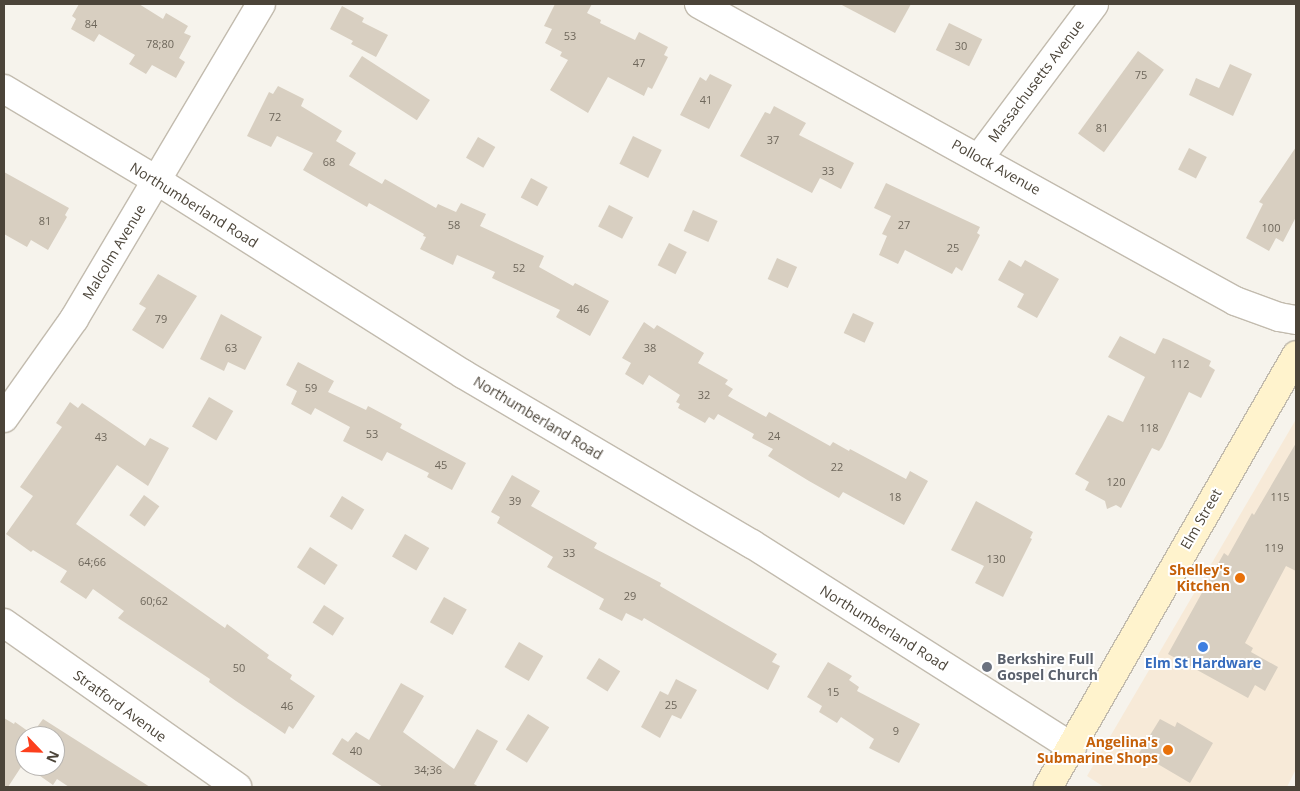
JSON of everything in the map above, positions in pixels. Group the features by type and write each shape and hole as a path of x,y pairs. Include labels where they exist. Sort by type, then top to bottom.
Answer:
{"street":[{"name":"Malcolm Avenue","path":"4,418 74,319 261,4"},
{"name":"Pollock Avenue","path":"699,4 1235,301 1279,317 1296,320"},
{"name":"Massachusetts Avenue","path":"979,158 1094,4"},
{"name":"Northumberland Road","path":"4,88 156,180 463,374 752,544 1072,748"},
{"name":"Elm Street","path":"1048,787 1296,355"},
{"name":"Stratford Avenue","path":"4,623 237,787"}],"shaded area":[{"path":"1295,421 1296,769 1287,787 1104,787 1087,776"}],"building":[{"path":"79,4 139,4 163,19 166,13 188,26 184,33 191,36 179,58 185,62 176,78 152,65 146,74 129,64 135,55 99,34 94,42 71,29 76,19 72,16"},
{"path":"555,4 592,4 587,13 601,20 600,23 635,40 639,32 668,47 664,55 668,57 652,89 648,87 644,96 608,77 588,113 550,90 568,60 560,56 562,52 545,43 552,29 544,26"},
{"path":"840,4 911,4 895,33"},
{"path":"342,6 364,18 362,22 388,35 376,57 351,44 353,41 330,29"},
{"path":"949,23 982,39 969,66 936,50"},
{"path":"1138,51 1164,70 1104,152 1078,134"},
{"path":"362,56 430,100 417,120 349,76"},
{"path":"1230,64 1252,74 1233,116 1189,95 1196,78 1219,88"},
{"path":"710,74 732,85 709,129 680,115 700,77 706,81"},
{"path":"278,86 304,99 301,106 342,131 336,141 356,153 349,165 382,184 385,179 436,208 438,204 456,212 461,203 486,214 480,226 544,256 539,267 573,286 575,283 609,301 590,336 556,317 560,310 492,278 495,272 457,255 453,265 420,249 426,237 423,236 424,234 369,203 367,207 303,170 313,153 277,136 271,147 247,136 269,92 273,94"},
{"path":"774,106 806,123 799,135 854,163 841,189 820,178 812,193 740,156 765,112 770,114"},
{"path":"633,136 662,150 648,178 619,164"},
{"path":"478,137 495,147 483,168 466,158"},
{"path":"1296,147 1296,217 1283,242 1276,238 1269,251 1246,238 1263,204 1259,202"},
{"path":"1189,148 1207,157 1196,178 1178,169"},
{"path":"4,172 69,208 65,215 67,217 48,250 31,240 27,247 4,234"},
{"path":"531,178 548,187 537,206 521,197"},
{"path":"886,183 980,227 977,233 980,235 962,271 956,267 952,274 905,250 898,264 879,255 887,236 882,234 891,216 874,208"},
{"path":"609,205 633,217 622,239 598,226"},
{"path":"693,210 718,221 708,242 684,231"},
{"path":"669,243 687,252 675,274 658,265"},
{"path":"777,258 797,267 788,288 768,279"},
{"path":"1009,260 1021,267 1025,260 1059,279 1037,318 1017,307 1024,294 998,280"},
{"path":"158,274 197,296 163,349 132,330 146,308 139,304"},
{"path":"853,313 874,323 865,343 844,333"},
{"path":"221,314 262,337 245,370 228,362 224,371 200,359"},
{"path":"644,322 654,329 657,325 704,353 698,363 728,380 725,384 733,389 728,396 766,417 769,412 830,446 833,442 849,451 850,449 906,479 910,471 928,481 904,525 843,492 839,498 809,481 768,456 773,449 752,438 754,434 718,414 714,420 709,417 705,423 678,408 680,404 676,402 680,395 649,375 643,385 625,374 631,363 622,358"},
{"path":"1120,336 1155,354 1163,338 1169,340 1211,361 1209,366 1215,370 1201,398 1189,392 1162,447 1159,451 1152,448 1121,508 1116,505 1107,509 1105,501 1085,490 1089,482 1075,474 1108,415 1123,422 1145,377 1108,357"},
{"path":"298,362 334,381 328,392 366,410 368,406 402,424 400,428 466,463 452,490 427,477 429,473 387,452 382,461 343,441 350,427 315,408 311,415 291,404 297,391 286,385"},
{"path":"209,397 233,411 216,440 192,426"},
{"path":"70,402 78,408 82,403 145,446 150,438 169,448 148,486 117,465 76,524 225,628 227,624 269,655 267,658 292,675 290,679 315,696 293,729 289,726 285,734 236,701 209,682 210,679 118,618 124,611 93,589 86,599 60,582 67,571 33,550 31,552 6,534 33,496 20,487 62,427 56,423"},
{"path":"1296,443 1296,571 1286,566 1245,643 1253,648 1251,652 1278,667 1265,691 1255,685 1248,698 1168,654 1224,553 1228,556 1252,513 1254,515"},
{"path":"512,475 540,491 531,506 597,543 594,548 661,583 660,586 777,654 772,662 780,666 768,690 644,618 642,621 626,613 622,621 599,609 604,599 547,567 553,557 497,523 500,517 491,512"},
{"path":"144,495 159,506 145,526 129,515"},
{"path":"342,496 364,509 352,530 330,517"},
{"path":"976,501 1033,532 1030,538 1032,539 1003,597 975,583 984,566 951,550"},
{"path":"405,534 429,548 416,571 392,557"},
{"path":"310,547 338,565 325,585 297,567"},
{"path":"444,597 467,610 453,635 430,622"},
{"path":"324,605 344,618 333,636 313,623"},
{"path":"519,642 543,656 529,681 504,667"},
{"path":"599,658 620,671 607,692 586,678"},
{"path":"828,662 852,676 849,680 859,687 857,691 920,724 899,763 869,748 874,739 841,717 837,723 819,712 822,706 807,697"},
{"path":"676,679 697,690 681,719 672,715 660,738 641,727 660,691 668,695"},
{"path":"401,683 424,696 403,732 454,769 477,729 498,741 474,784 479,787 383,787 332,754 342,738 348,742 356,732 369,740"},
{"path":"528,714 549,727 527,763 506,750"},
{"path":"4,718 21,726 15,726 15,776 8,787 4,787"},
{"path":"43,719 54,726 38,726"},
{"path":"1160,719 1175,727 1177,722 1213,743 1190,783 1139,753"},
{"path":"65,733 150,787 69,787 57,779 53,785 40,776 65,776"}],"place":[{"name":"Shelley's Kitchen","path":"1240,578"},
{"name":"Elm St Hardware","path":"1203,647"},
{"name":"Berkshire Full Gospel Church","path":"987,667"},
{"name":"Angelina's Submarine Shops","path":"1168,750"}]}
